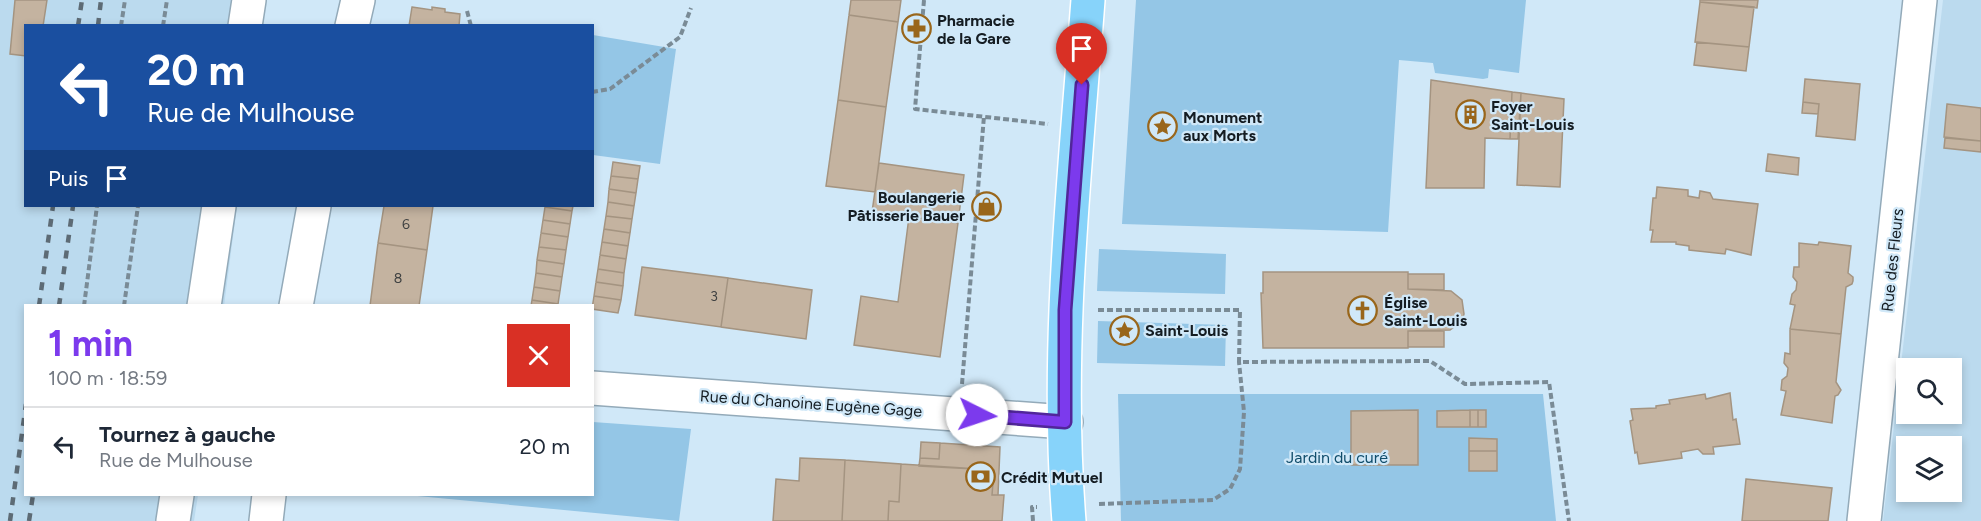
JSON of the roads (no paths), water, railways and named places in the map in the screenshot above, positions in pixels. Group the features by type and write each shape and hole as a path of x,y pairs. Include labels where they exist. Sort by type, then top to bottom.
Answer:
{"main road":[{"path":"1082,513 1065,422 1065,310 1088,0"}],"street":[{"path":"245,24 249,0"},
{"path":"352,24 358,0"},
{"name":"Rue des Fleurs","path":"1864,521 1920,0"},
{"path":"204,304 219,207"},
{"path":"296,304 314,207"},
{"name":"Rue du Chanoine Eugène Gage","path":"594,388 1065,422"},
{"path":"173,521 177,496"},
{"path":"266,521 269,496"}],"railway":[{"path":"78,24 82,0"},
{"path":"98,24 101,0"},
{"path":"39,304 53,207"},
{"path":"59,304 73,207"},
{"path":"10,521 24,419"},
{"path":"29,521 33,496"}],"place":[{"name":"Pharmacie de la Gare","path":"916,29"},
{"name":"Foyer Saint-Louis","path":"1470,115"},
{"name":"Monument aux Morts","path":"1162,126"},
{"name":"Boulangerie Pâtisserie Bauer","path":"986,206"},
{"name":"Église Saint-Louis","path":"1363,311"},
{"name":"Saint-Louis","path":"1124,330"},
{"name":"Crédit Mutuel","path":"980,477"}],"park label":[{"name":"Jardin du curé","path":"1337,457"}]}
